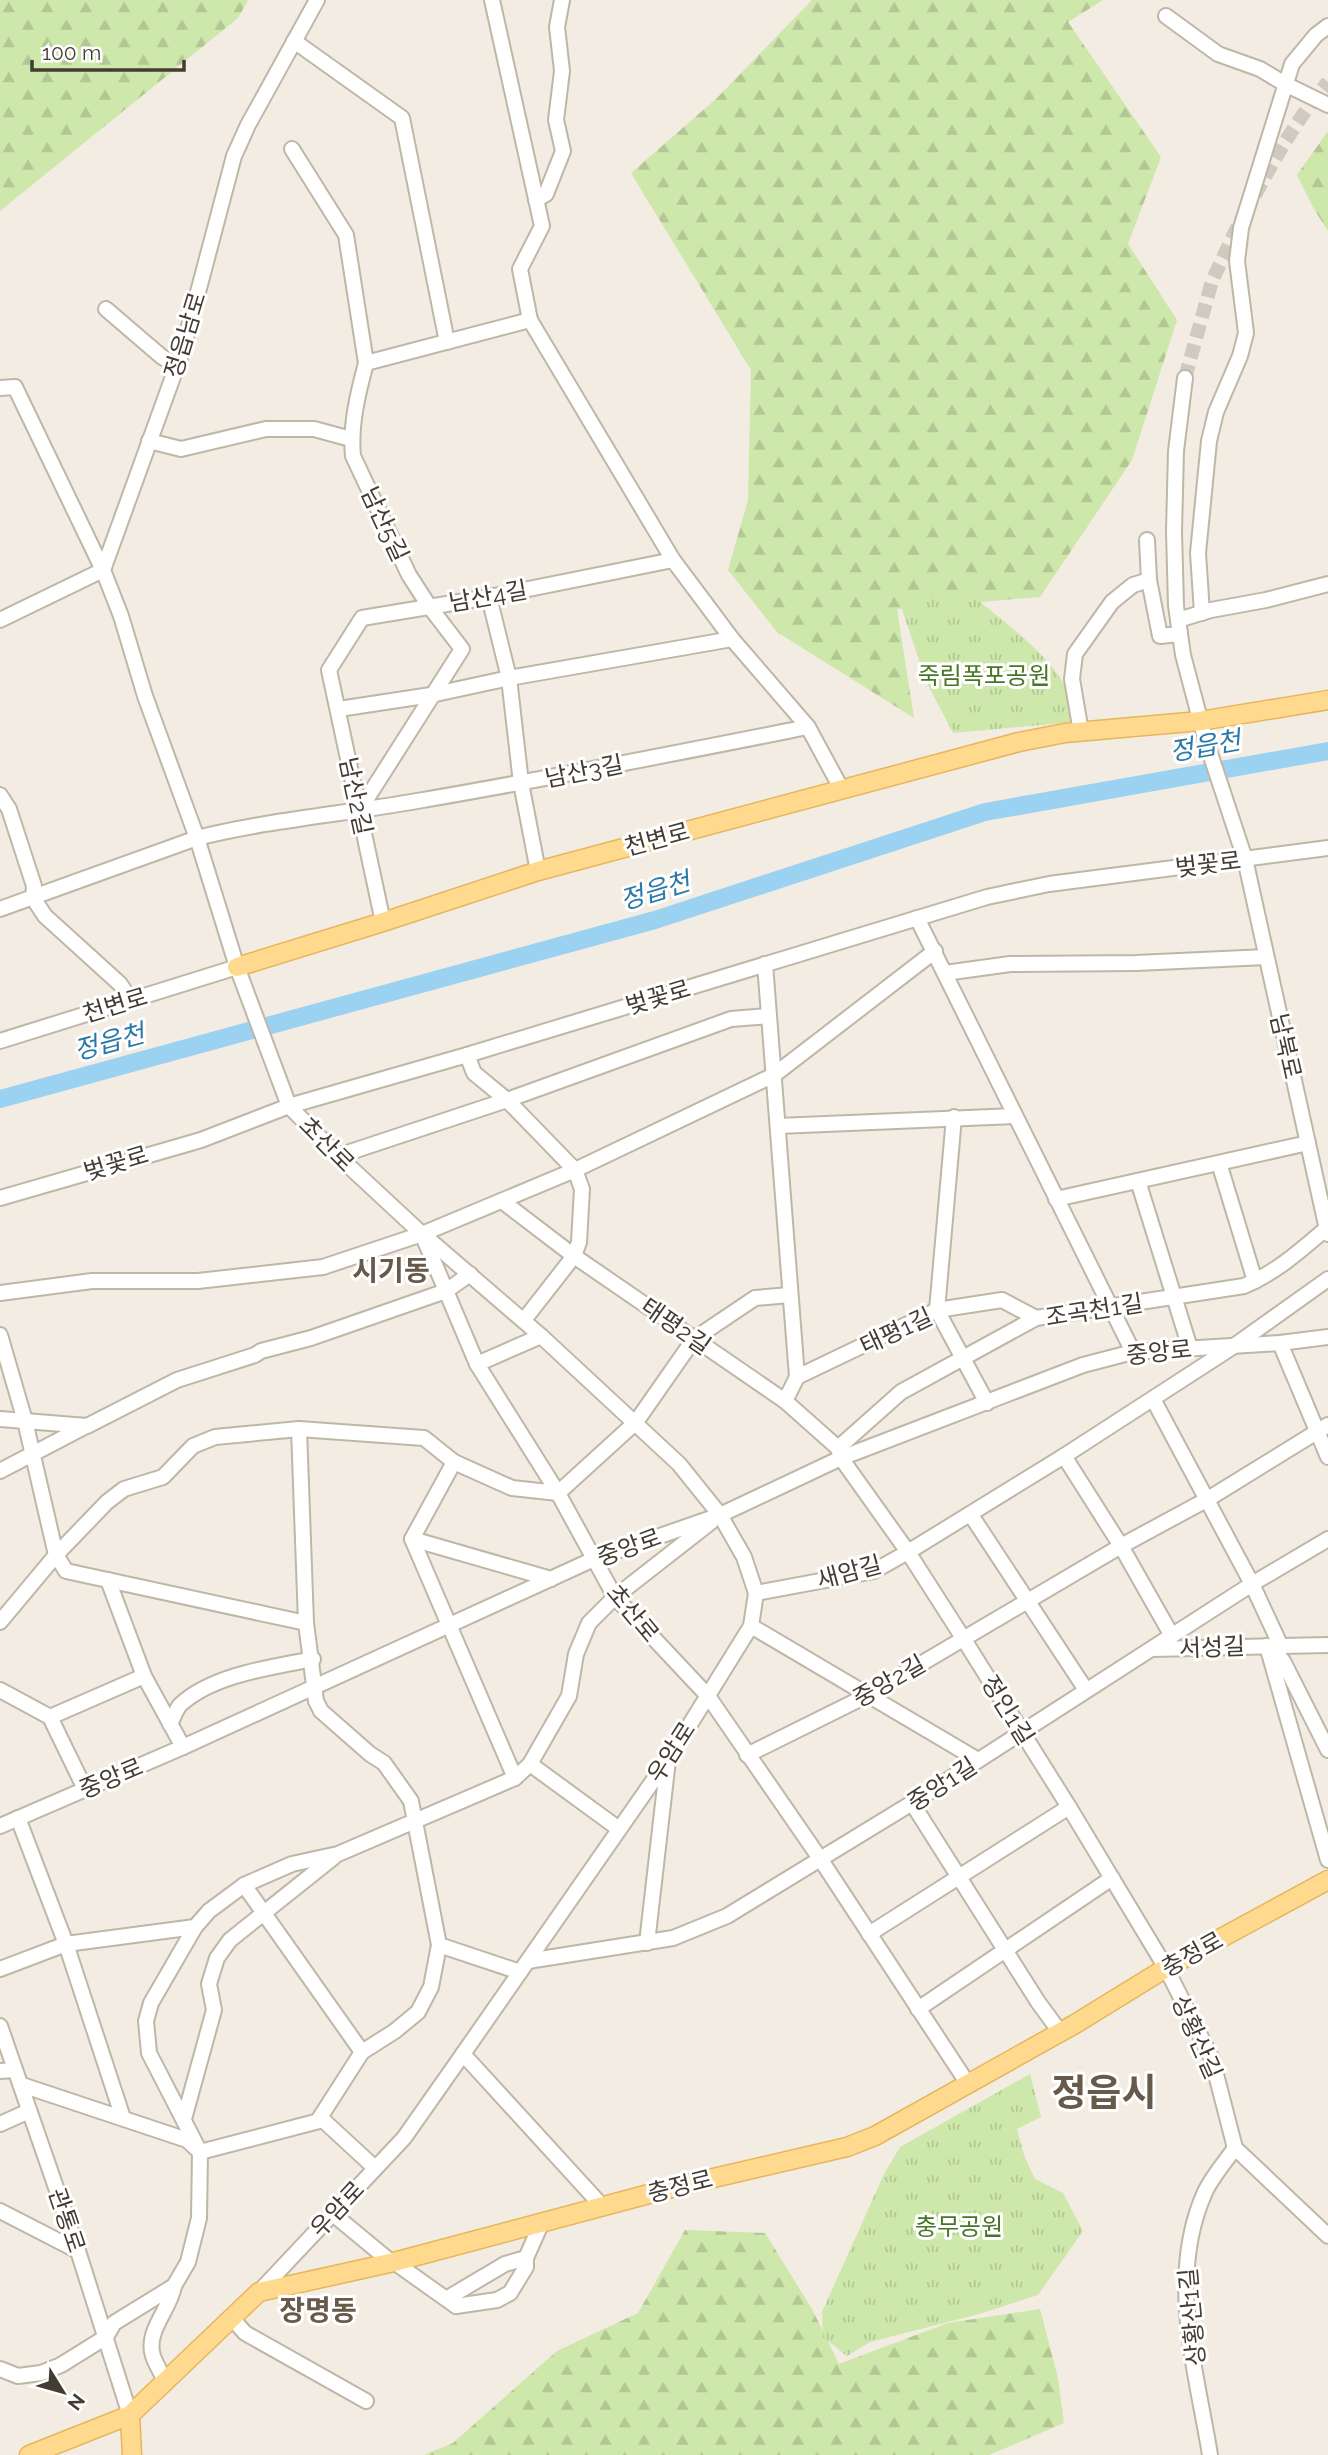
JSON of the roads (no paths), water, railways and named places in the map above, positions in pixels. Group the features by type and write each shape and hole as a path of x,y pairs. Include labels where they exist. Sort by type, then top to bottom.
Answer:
{"main road":[{"name":"천변로","path":"237,967 538,871 1018,741 1081,732 1202,729 1328,700"},
{"name":"충정로","path":"259,2292 392,2262 602,2206 847,2147 875,2136 1060,2032 1166,1968 1328,1880"},
{"path":"29,2455 130,2415 259,2292"},
{"path":"130,2415 132,2455"}],"street":[{"name":"정읍남로","path":"103,570 177,365 234,156 248,125 317,0"},
{"path":"492,0 542,226 520,269 530,320 673,560 732,639 808,727 842,790"},
{"path":"536,200 546,194 563,151 556,120 562,71 556,27 562,0"},
{"path":"1166,16 1218,54 1261,69 1328,105"},
{"path":"1202,613 1198,553 1209,441 1216,412 1240,356 1246,333 1237,261 1241,228 1293,64 1316,35 1328,26"},
{"path":"295,41 402,118 447,342"},
{"path":"292,149 346,235 366,363 530,320"},
{"path":"106,309 162,357 177,365"},
{"name":"남산5길","path":"359,811 461,649 409,575 353,456 351,439 366,363"},
{"name":"남북로","path":"1185,378 1176,450 1173,572 1178,622 1202,729 1244,859 1328,1230"},
{"path":"0,388 15,387 103,570 197,838 237,967 289,1106"},
{"path":"149,441 181,449 266,429 314,429 351,439"},
{"path":"1147,540 1149,580 1160,636 1178,622 1202,613 1328,584"},
{"name":"남산4길","path":"329,670 362,618 489,597 673,560"},
{"path":"0,621 103,570"},
{"path":"1081,732 1072,679 1075,654 1112,602 1133,585 1149,580"},
{"path":"489,597 509,678 521,783 538,871"},
{"path":"1156,614 1178,622"},
{"path":"339,709 431,695 509,678 732,639"},
{"name":"남산2길","path":"329,670 383,922"},
{"name":"남산3길","path":"0,909 197,838 224,831 521,783 808,727"},
{"path":"0,795 34,886 33,898 44,916 120,984 130,999"},
{"name":"벚꽃로","path":"0,1198 201,1140 289,1106 467,1055 987,897 1049,884 1328,848"},
{"path":"917,918 1133,1352"},
{"path":"0,1293 92,1281 198,1281 323,1267 422,1234 575,1170 774,1075 934,951"},
{"path":"946,973 1010,964 1136,963 1266,957"},
{"path":"765,964 797,1377 785,1401"},
{"name":"천변로","path":"0,1041 237,967"},
{"path":"338,1156 507,1100 731,1019 769,1016"},
{"path":"467,1055 474,1073 507,1100 575,1170 582,1189 579,1242 575,1256 524,1320"},
{"name":"초산로","path":"289,1106 422,1234 477,1364 558,1493 615,1597 708,1696 821,1860 968,2084"},
{"path":"778,1126 1015,1116"},
{"path":"954,1117 937,1310 962,1361 987,1403"},
{"path":"1056,1199 1308,1143"},
{"path":"1219,1163 1255,1281"},
{"path":"1138,1181 1190,1348"},
{"name":"태평2길","path":"502,1201 575,1256 785,1401 839,1453"},
{"name":"조곡천1길","path":"839,1453 901,1392 1037,1318 1244,1286 1287,1262 1328,1230"},
{"name":"우암로","path":"259,2292 404,2138 620,1829 751,1626 756,1593 744,1557 720,1515 678,1464 524,1320 422,1234"},
{"path":"0,1471 177,1380 261,1351 311,1338 446,1291 470,1274"},
{"name":"새암길","path":"756,1593 874,1571 1064,1457 1234,1346 1328,1279"},
{"path":"0,1622 56,1555 107,1502 124,1489 163,1477 193,1446 215,1437 299,1429 424,1438 454,1462 512,1488 558,1493 636,1422 694,1339 755,1298 790,1295"},
{"name":"태평1길","path":"797,1377 937,1310 1002,1300 1037,1318"},
{"path":"0,1335 25,1421 56,1555 66,1571 306,1623"},
{"path":"477,1364 541,1336"},
{"name":"중앙로","path":"0,1826 183,1747 594,1559 720,1515 839,1453 987,1403 1083,1365 1133,1352 1280,1343 1328,1337"},
{"path":"1280,1343 1323,1428 1328,1457"},
{"path":"1153,1399 1252,1584"},
{"path":"0,1419 87,1426"},
{"name":"중앙2길","path":"747,1755 868,1695 963,1637 1208,1499 1323,1428"},
{"path":"299,1429 306,1623 313,1659 316,1701 321,1712 384,1763 411,1801 439,1945 431,1987 418,2012 362,2052 319,2119"},
{"name":"정인1길","path":"839,1453 963,1637 1166,1968"},
{"path":"1064,1457 1121,1546 1172,1636"},
{"path":"412,1539 454,1462"},
{"path":"166,2383 153,2357 152,2335 188,2262 199,2218 200,2152 149,2053 146,2021 151,2003 195,1927 209,1911 244,1885 292,1864 338,1854 515,1778 530,1764 569,1696 576,1654 589,1623 615,1597 720,1515"},
{"path":"971,1515 1086,1690"},
{"path":"412,1539 551,1579"},
{"path":"412,1539 515,1778"},
{"name":"중앙1길","path":"524,1967 673,1938 727,1916 912,1803 1252,1584 1328,1539"},
{"path":"108,1580 144,1676 183,1747"},
{"name":"서성길","path":"1252,1584 1278,1640 1269,1646"},
{"path":"751,1626 978,1760"},
{"name":"서성길","path":"1151,1649 1328,1645"},
{"path":"1269,1646 1283,1661 1327,1743"},
{"path":"1269,1646 1328,1860"},
{"path":"170,1724 179,1706 210,1686 259,1670 313,1659"},
{"path":"50,1717 144,1676"},
{"path":"0,1690 50,1717 85,1789"},
{"path":"647,1943 668,1758"},
{"path":"530,1764 620,1829"},
{"path":"912,1803 961,1876 1038,2002 1060,2032"},
{"path":"869,1934 1069,1807"},
{"path":"18,1818 66,1944 123,2118"},
{"path":"184,2119 214,2010 209,1984 217,1958 230,1940 338,1854"},
{"path":"918,2009 1112,1878"},
{"path":"244,1885 362,2052"},
{"path":"0,1969 66,1944 195,1927"},
{"path":"439,1945 524,1967"},
{"name":"상황산길","path":"1166,1968 1212,2059 1235,2148"},
{"name":"관통로","path":"0,2026 4,2046 22,2085 78,2251 130,2415"},
{"path":"463,2054 602,2206"},
{"path":"0,2071 15,2070"},
{"path":"22,2085 187,2140 200,2152"},
{"path":"0,2124 29,2111"},
{"path":"200,2152 319,2119 375,2168"},
{"path":"1235,2148 1328,2236"},
{"name":"상황산1길","path":"1210,2455 1187,2315 1186,2257 1206,2190 1235,2148"},
{"path":"0,2211 78,2251"},
{"path":"333,2214 392,2262 456,2306 497,2300 510,2293 526,2267 526,2258 542,2222"},
{"path":"456,2306 452,2295 505,2264 526,2258"},
{"path":"0,2369 18,2376 41,2373 61,2365 106,2337 114,2323 174,2286"},
{"path":"232,2318 244,2333 366,2401"}],"waterway":[{"name":"정읍천","path":"0,1099 655,920 985,812 1328,751"}],"tunnel":[{"path":"1255,195 1288,137 1328,82"},
{"path":"1185,378 1212,281 1241,219"}],"district":[{"name":"시기동","path":"391,1270"},
{"name":"정읍시","path":"1104,2092"},
{"name":"장명동","path":"318,2310"}],"park label":[{"name":"죽림폭포공원","path":"984,675"},
{"name":"충무공원","path":"959,2226"}]}
